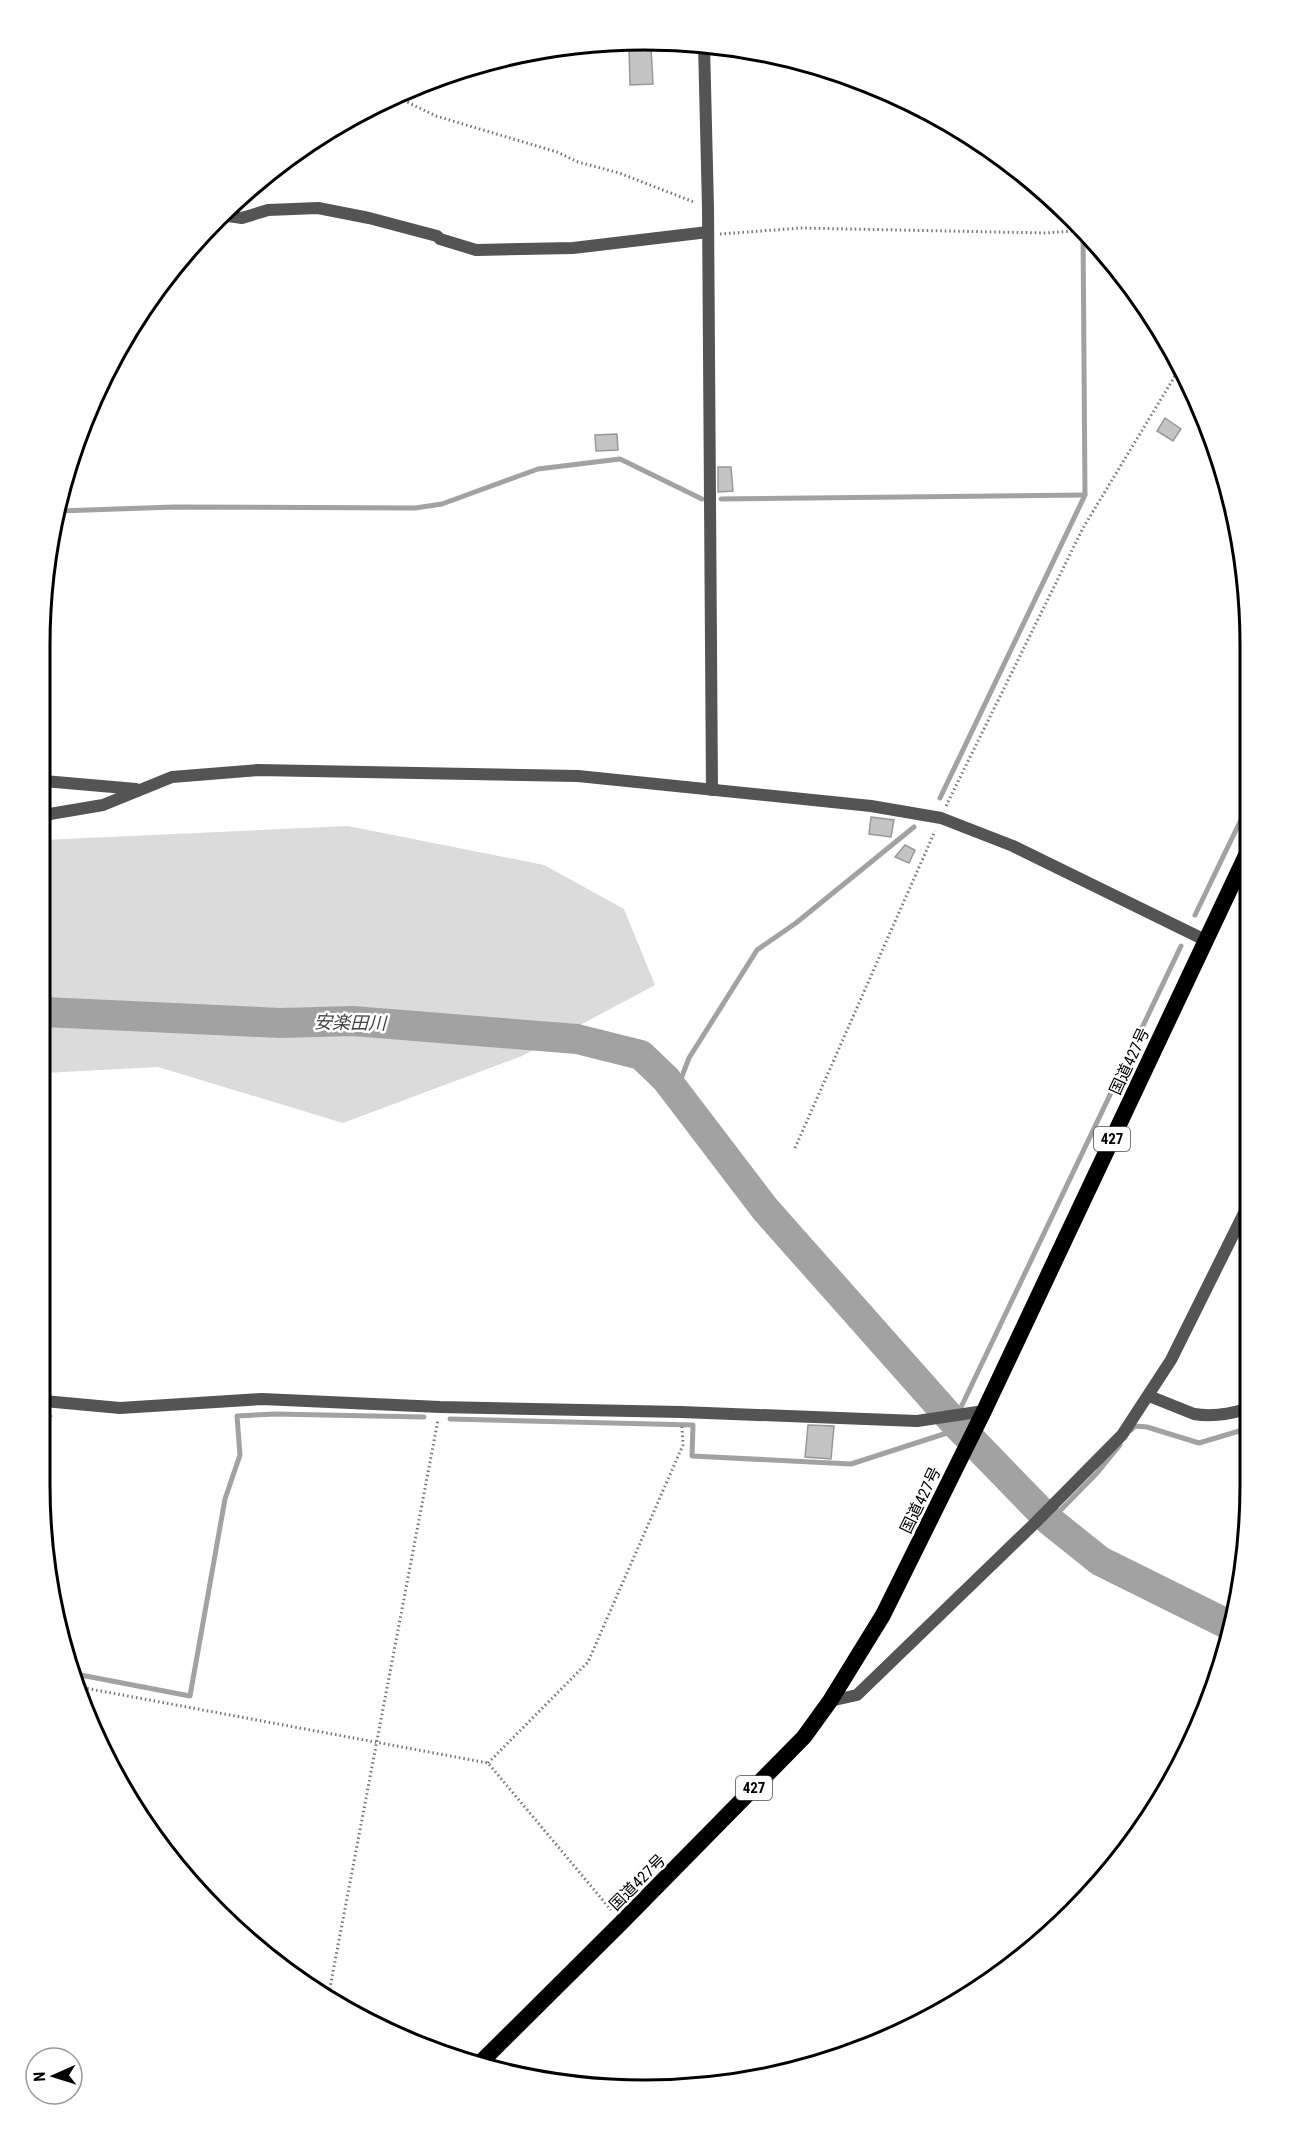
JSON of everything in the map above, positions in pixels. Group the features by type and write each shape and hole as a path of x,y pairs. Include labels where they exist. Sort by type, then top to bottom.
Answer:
{"highway":[{"name":"国道427号","path":"485,2058 804,1737 830,1701 883,1615 975,1429 1240,868"}],"street":[{"path":"704,53 708,208 712,790"},
{"path":"232,216 242,218 268,210 318,208 369,218 437,236 476,250 573,248 708,232"},
{"path":"50,814 104,805 138,789 172,777 258,770 578,776 871,806 940,818 1013,846 1205,940"},
{"path":"50,782 138,789"},
{"path":"830,1701 857,1695 1034,1524 1122,1435 1171,1360 1240,1222"},
{"path":"1149,1396 1194,1414 1231,1414 1240,1411"},
{"path":"50,1401 120,1408 262,1399 440,1407 681,1412 917,1421 984,1410"}],"path":[{"path":"404,101 436,116 557,152 578,162 618,173 708,208"},
{"path":"708,232 714,234 801,228 1046,233 1073,231"},
{"path":"795,1148 940,818 1083,528 1175,374"},
{"path":"330,1990 440,1407"},
{"path":"488,1763 588,1662 683,1445 682,1429"},
{"path":"86,1688 488,1763 621,1923"}],"shaded area":[{"path":"348,826 544,865 624,909 655,985 522,1056 343,1123 158,1067 50,1073 50,840"}],"building":[{"path":"629,50 651,50 653,84 630,85"},
{"path":"1165,418 1181,429 1173,441 1157,431"},
{"path":"617,434 618,450 596,451 595,435"},
{"path":"718,467 731,467 733,491 718,492"},
{"path":"871,817 894,820 891,837 869,834"},
{"path":"905,845 915,850 909,863 895,857"},
{"path":"808,1425 834,1426 831,1459 805,1457"}],"waterway":[{"path":"940,798 1085,495 1083,242"},
{"path":"65,511 174,507 415,508 442,504 538,469 620,459 702,499"},
{"path":"721,499 1085,495"},
{"path":"1195,915 1240,822"},
{"path":"676,1092 689,1058 757,950 796,923 914,827"},
{"path":"954,1422 1181,946"},
{"name":"安楽田川","path":"50,1012 280,1023 353,1021 577,1039 641,1055 666,1079 765,1209 954,1422 1050,1521 1100,1561 1224,1622"},
{"path":"81,1675 190,1696 225,1499 240,1455 237,1416 275,1414 424,1417"},
{"path":"450,1419 693,1425 692,1456 851,1464 960,1428"},
{"path":"1131,1430 1135,1426 1147,1427 1199,1443 1240,1431"},
{"path":"1050,1521 1097,1473 1120,1445"}]}
